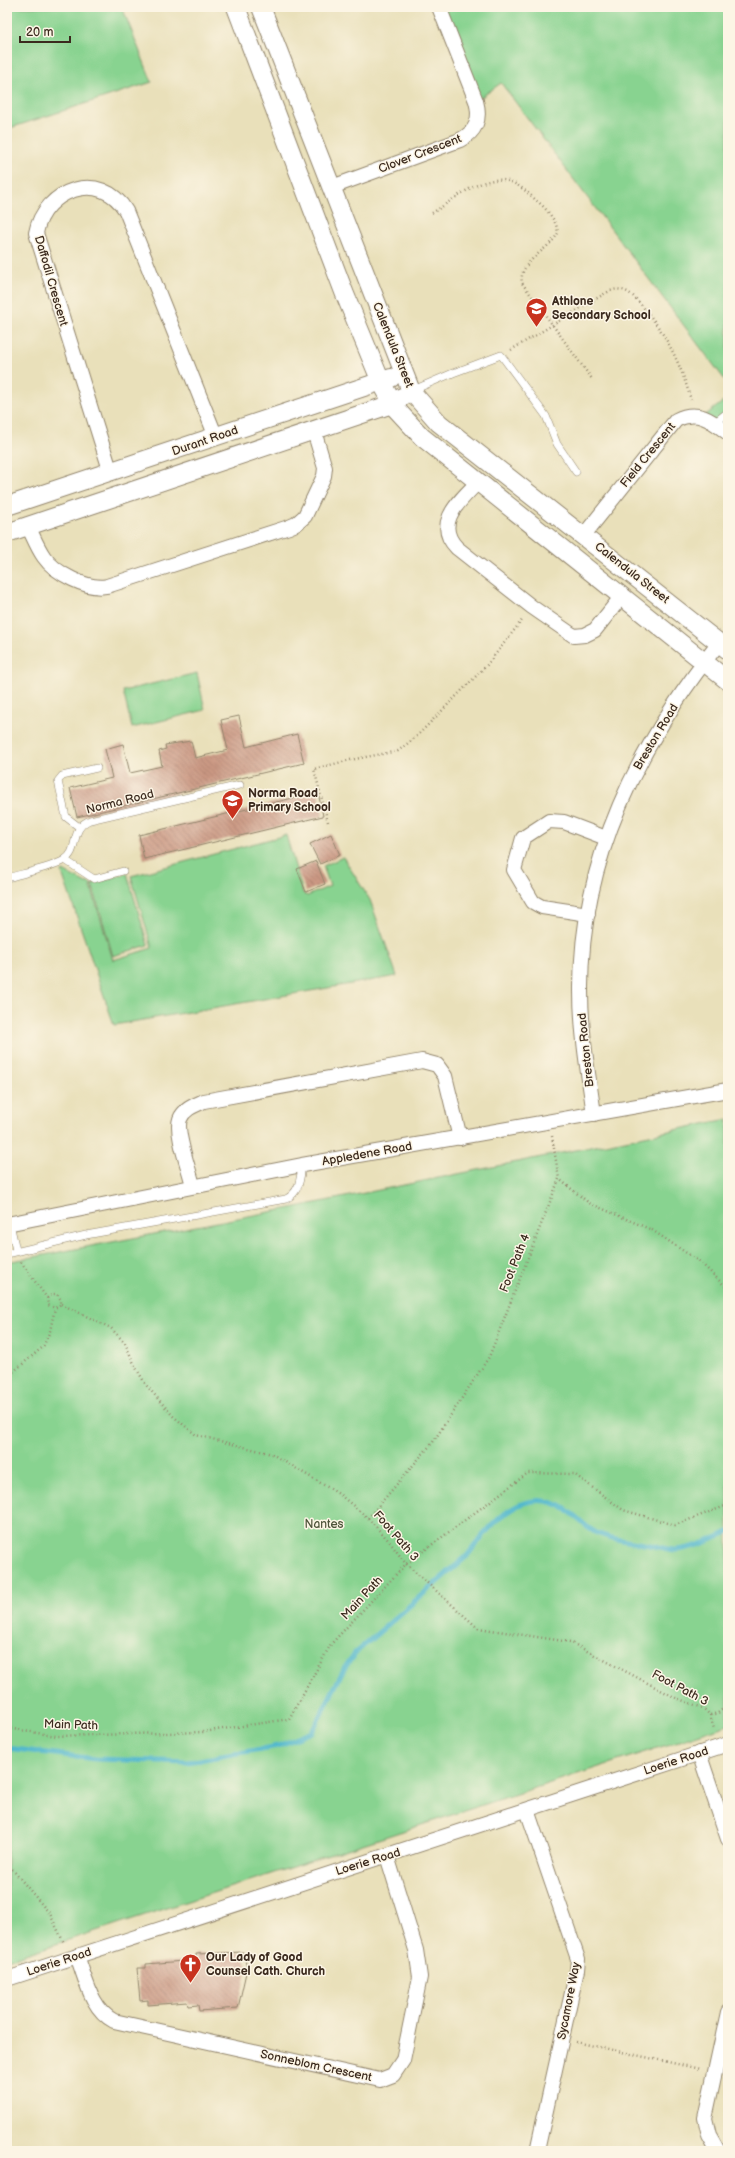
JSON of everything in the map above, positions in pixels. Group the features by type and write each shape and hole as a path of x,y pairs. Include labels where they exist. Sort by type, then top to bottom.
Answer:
{"street":[{"name":"Calendula Street","path":"236,7 344,292 381,382 392,404 422,437 728,681"},
{"name":"Clover Crescent","path":"332,187 460,140 474,130 477,124 478,110 440,7"},
{"name":"Calendula Street","path":"263,13 411,392 439,423 724,646"},
{"path":"244,26 263,13"},
{"name":"Daffodil Crescent","path":"111,473 36,233 38,220 45,209 54,200 68,192 90,187 106,191 119,198 126,210 216,437"},
{"name":"Durant Road","path":"7,506 111,473 403,374"},
{"name":"Durant Road","path":"7,532 392,404 411,392"},
{"path":"695,414 714,423 728,433"},
{"name":"Field Crescent","path":"584,535 676,420 685,415 695,414"},
{"path":"28,526 44,556 52,566 83,584 95,588 107,586 289,527 296,524 308,511 325,471 314,431"},
{"path":"163,455 170,479"},
{"name":"Calendula Street","path":"478,482 450,515 447,528 449,536 457,548 569,634 580,637 595,630 622,596"},
{"name":"Breston Road","path":"594,1114 582,1036 581,990 583,949 592,886 606,838 629,782 649,744 704,662 724,646"},
{"path":"588,914 542,907 533,902 514,870 523,838 549,821 564,822 606,838"},
{"path":"194,1186 180,1133 180,1119 190,1107 204,1102 422,1061 437,1065 445,1076 460,1138"},
{"name":"Appledene Road","path":"8,1224 302,1165 728,1090"},
{"name":"Loerie Road","path":"7,1979 183,1920 387,1856 728,1744"},
{"path":"699,1753 728,1839"},
{"name":"Sycamore Way","path":"527,1810 578,1959 577,1970 537,2151"},
{"name":"Sonneblom Crescent","path":"76,1956 96,2006 103,2016 114,2021 380,2080 394,2075 403,2060 420,1977 416,1950 387,1856"},
{"path":"718,2151 709,2135 705,2118 728,2012"}],"lane":[{"path":"411,392 453,373 501,355 546,416 557,444 576,472"},
{"path":"714,423 728,412"},
{"path":"78,828 66,817 58,781 62,776 97,768"},
{"name":"Norma Road","path":"64,860 71,851 78,828 90,820 240,785"},
{"path":"7,878 64,860 94,879 123,871"},
{"path":"7,1254 16,1250 86,1235 286,1199 295,1193 298,1188 302,1165"},
{"path":"8,1224 16,1250"}],"path":[{"path":"432,213 478,185 503,180 524,189 542,205 554,220 558,233 546,249 526,266 520,277 524,288 592,379"},
{"path":"501,355 532,339 552,324 614,290 621,290 629,293 660,328 675,354 695,414"},
{"path":"328,822 314,769 350,760 398,751 416,737 487,665 532,607"},
{"path":"549,1122 559,1179 589,1203 652,1230 700,1262 728,1289"},
{"name":"Foot Path 4","path":"368,1518 433,1442 489,1357 559,1179"},
{"path":"20,1261 47,1298 48,1305 55,1308"},
{"path":"7,1377 43,1347 50,1331 55,1308 61,1304 61,1300 57,1294 50,1295 47,1298"},
{"name":"Foot Path 3","path":"61,1304 110,1328 125,1343 135,1366 146,1385 173,1416 196,1434 272,1454 339,1494 368,1518 389,1541 406,1564 478,1628 570,1642 676,1698 703,1708 710,1715 718,1713 728,1705"},
{"name":"Main Path","path":"7,1728 56,1736 203,1732 289,1719 332,1644 406,1564 528,1473 574,1474 623,1510 675,1525 728,1504"},
{"path":"710,1715 714,1729"},
{"path":"7,1863 50,1914 64,1943"},
{"path":"561,2039 706,2071"}],"green space":[{"path":"7,7 122,7 152,82 7,129"},
{"path":"440,7 728,7 728,384 501,83 476,101"},
{"path":"728,398 728,433 703,417"},
{"path":"197,673 205,710 132,728 123,691"},
{"path":"286,835 303,893 307,896 330,886 323,866 343,857 370,900 397,976 114,1025 62,873 63,871 86,883 90,883 113,960 152,948 131,876"},
{"path":"127,873 148,945 113,956 92,884"},
{"name":"Nantes","path":"728,1119 728,1725 7,1960 7,1262 296,1207"}],"building":[{"path":"239,716 246,747 297,734 304,763 77,817 70,788 112,778 105,749 123,744 130,773 162,766 159,751 166,749 165,745 191,741 195,758 228,750 221,720"},
{"path":"318,792 323,816 144,859 139,835"},
{"path":"331,834 340,855 320,864 310,844"},
{"path":"316,861 325,884 306,892 297,869"},
{"name":"Our Lady of Good Counsel Cath. Church","path":"243,1952 247,1968 238,2008 199,2011 198,2005 188,2006 187,2002 148,2005 148,2000 140,2001 137,1968 146,1968 146,1964 196,1960 196,1954"}],"waterway":[{"path":"7,1748 95,1759 188,1762 278,1746 312,1732 344,1669 355,1653 467,1556 498,1520 510,1510 523,1503 537,1500 551,1502 567,1510 594,1532 620,1540 658,1546 671,1550 696,1546 728,1532"}],"place":[{"name":"Athlone Secondary School","path":"536,328"},
{"name":"Norma Road Primary School","path":"232,820"},
{"name":"Our Lady of Good Counsel Cath. Church","path":"191,1984"}]}
